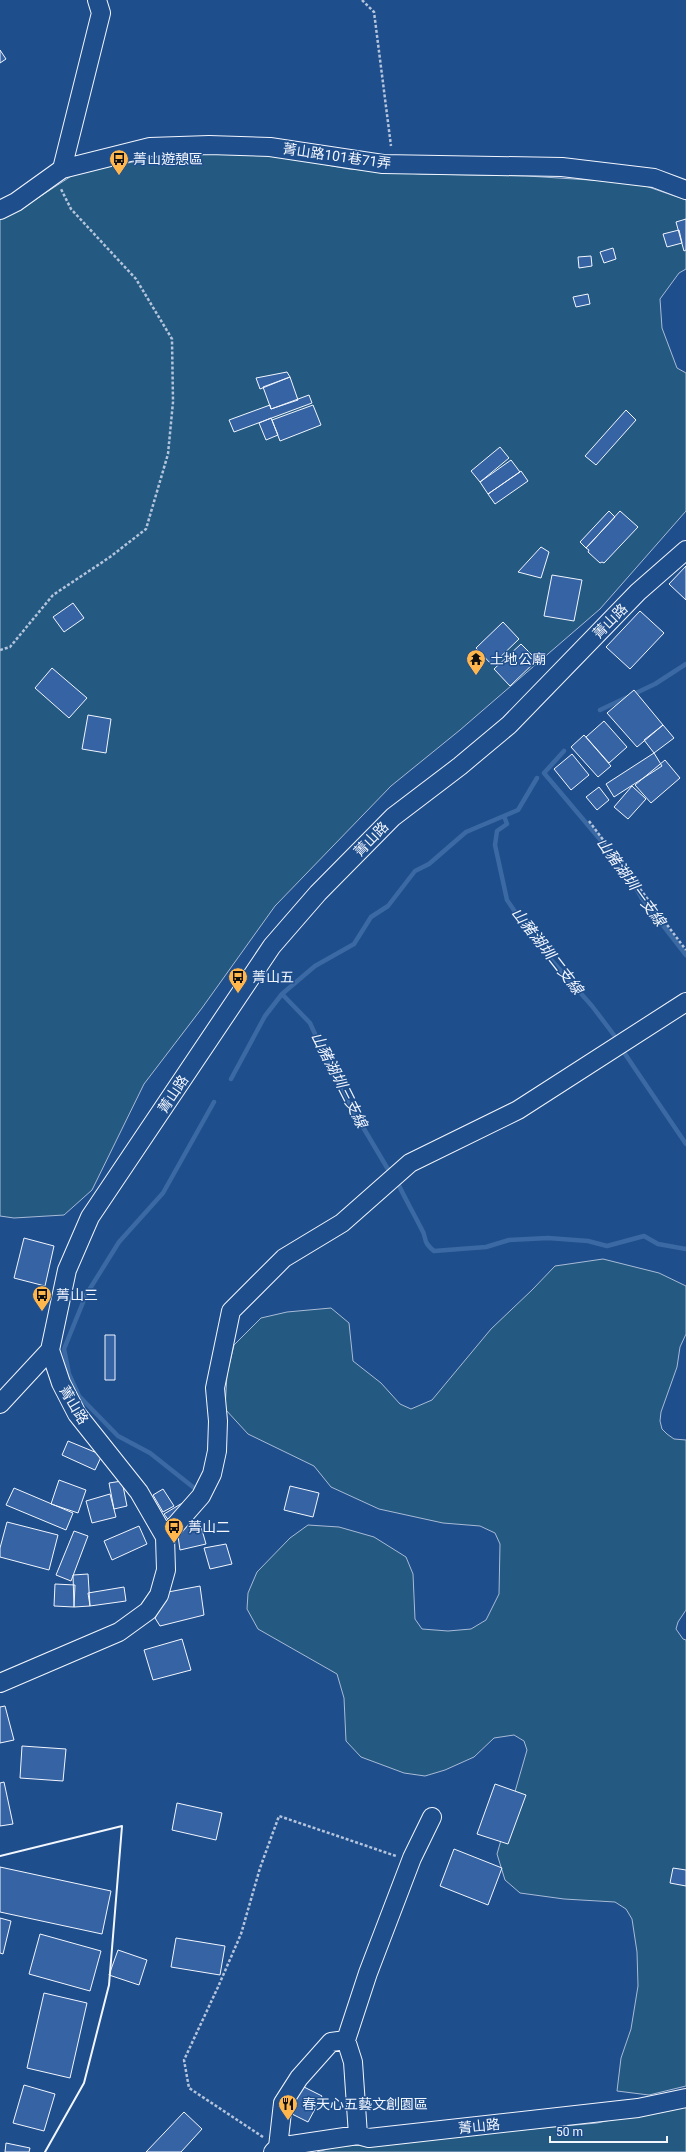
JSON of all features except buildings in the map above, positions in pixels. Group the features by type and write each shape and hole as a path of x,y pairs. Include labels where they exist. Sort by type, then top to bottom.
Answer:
{"street":[{"path":"58,171 101,13 96,0"},
{"name":"菁山路101巷71弄","path":"0,210 16,202 58,171 150,147 270,147 383,164 562,167 654,178 686,190"},
{"name":"菁山路","path":"0,1683 119,1632 148,1611 158,1595 166,1570 165,1537 139,1492 77,1414 61,1383 50,1350 67,1270 90,1217 272,946 318,893 393,816 460,766 509,725 638,592 686,550"},
{"path":"165,1537 201,1496 212,1474 218,1443 215,1388 231,1311 284,1258 342,1223 410,1163 518,1110 686,1002"},
{"path":"0,1404 50,1350"},
{"path":"358,2135 353,2062 346,2040 368,1973 412,1858 432,1817"},
{"path":"276,2150 283,2103 299,2078 330,2042 346,2040"},
{"name":"菁山路","path":"276,2150 358,2135 369,2138 638,2108 686,2098"}],"path":[{"path":"362,0 374,12 391,146"},
{"path":"0,650 10,647 53,595 110,557 146,529 168,454 173,402 172,339 136,279 70,209 58,171"},
{"path":"589,821 686,950"},
{"path":"276,2150 189,2088 184,2060 241,1934 260,1868 279,1816 398,1856 412,1858"}],"shaded area":[{"path":"179,153 278,156 349,169 421,174 527,176 637,183 686,200 686,269 679,273 660,299 662,328 677,368 686,373 686,511 600,609 460,730 391,786 275,906 202,1008 144,1084 92,1190 64,1215 14,1218 0,1216 0,219 30,203 76,173"},
{"path":"603,1259 659,1273 686,1286 686,1334 680,1347 677,1367 661,1412 660,1421 662,1429 667,1434 674,1439 686,1440 686,1610 678,1622 676,1629 683,1639 686,1640 686,2086 649,2095 617,2091 621,2058 631,2029 638,1986 637,1952 632,1919 626,1909 615,1902 564,1899 520,1893 505,1880 497,1854 527,1750 524,1741 514,1735 494,1738 474,1757 445,1770 425,1776 404,1773 361,1757 346,1741 344,1698 337,1674 258,1629 247,1609 248,1593 257,1572 290,1538 308,1525 339,1527 374,1537 406,1557 413,1574 415,1619 422,1629 448,1631 471,1629 486,1620 499,1594 500,1544 495,1533 480,1526 443,1523 379,1509 331,1487 314,1466 248,1434 225,1409 227,1374 234,1345 261,1318 287,1312 331,1308 349,1323 353,1361 381,1383 400,1404 411,1409 432,1400 491,1329 555,1266"},
{"path":"686,2104 686,2152 317,2152 335,2147 597,2123"}],"waterway":[{"path":"600,710 655,684 686,664"},
{"name":"山豬湖圳一支線","path":"564,751 544,773 625,869 641,897 686,955"},
{"path":"231,1079 265,1016 282,994 315,966 354,944 371,917 388,906 415,871 429,864 466,832 518,810 537,778"},
{"name":"山豬湖圳二支線","path":"504,816 507,824 497,831 495,845 507,900 538,945 592,1006 614,1035"},
{"name":"山豬湖圳三支線","path":"282,994 310,1023 324,1054 340,1079 341,1090 389,1171"},
{"path":"621,1048 686,1144"},
{"path":"198,1491 150,1453 118,1436 79,1396 69,1374 64,1349 86,1295 119,1242 163,1193 214,1102"},
{"path":"397,1181 423,1232 427,1244 434,1251 486,1247 509,1240 548,1238 588,1241 607,1246 644,1236 658,1244 686,1249"}],"wall":[{"path":"0,1856 122,1826 109,1985 84,2083 45,2152"}],"place":[{"name":"菁山遊憩區","path":"119,176"},
{"name":"土地公廟","path":"476,676"},
{"name":"菁山五","path":"238,994"},
{"name":"菁山三","path":"42,1312"},
{"name":"菁山二","path":"174,1544"},
{"name":"春天心五藝文創園區","path":"288,2121"}]}
